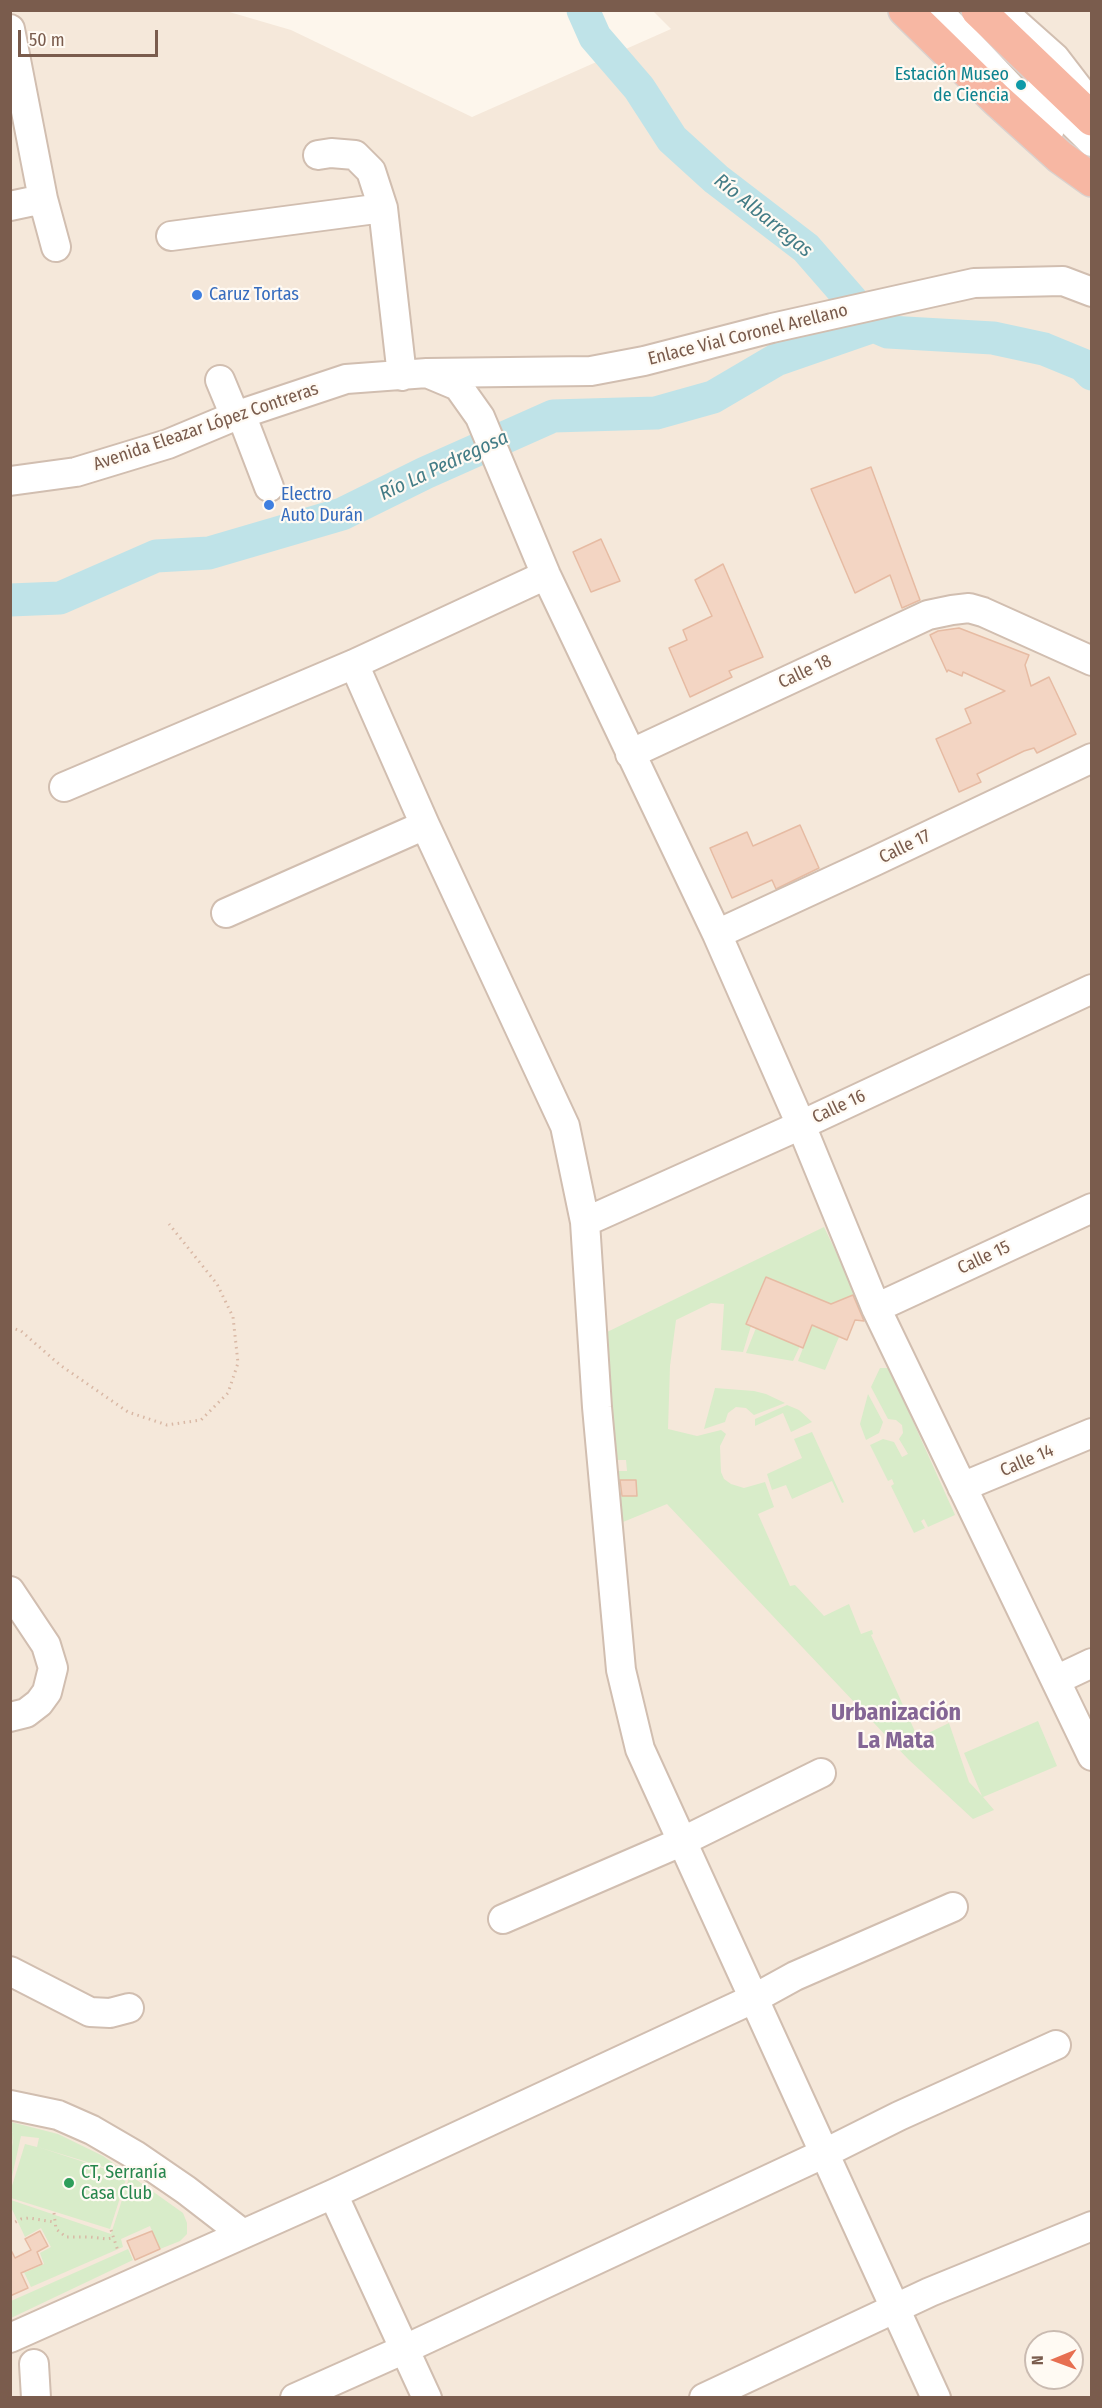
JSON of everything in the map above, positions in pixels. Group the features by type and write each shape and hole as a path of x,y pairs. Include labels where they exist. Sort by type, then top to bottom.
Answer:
{"highway":[{"path":"905,10 946,18 997,100 1060,157 1092,180"},
{"path":"978,10 1091,126"}],"street":[{"path":"1001,10 1055,58 1086,96 1091,126"},
{"path":"946,18 1091,126"},
{"path":"946,18 1067,146 1092,166"},
{"path":"10,29 43,199 56,247"},
{"path":"318,155 355,154 370,171 383,208 414,374 458,386 480,417 503,477 546,575 717,934 801,1125 876,1308 1092,1756"},
{"path":"10,206 43,199"},
{"path":"171,236 383,208"},
{"name":"Enlace Vial Coronel Arellano","path":"414,374 591,371 644,361 772,328 974,283 1063,281 1092,292"},
{"name":"Avenida Eleazar López Contreras","path":"10,481 76,472 168,444 238,415 346,379 414,374"},
{"path":"220,380 269,487"},
{"path":"64,787 354,664 546,575"},
{"name":"Calle 18","path":"630,753 928,615 969,608 983,612 1092,661"},
{"path":"354,664 425,825 565,1126 585,1222 597,1407 621,1670 640,1749 936,2397"},
{"name":"Calle 17","path":"717,934 1092,758"},
{"path":"226,913 425,825"},
{"name":"Calle 16","path":"585,1222 801,1125 1092,989"},
{"name":"Calle 15","path":"876,1308 1092,1208"},
{"name":"Calle 14","path":"962,1487 1008,1470 1092,1433"},
{"path":"10,1592 46,1645 53,1668 47,1692 39,1703 26,1713 10,1718"},
{"path":"1056,1680 1092,1663"},
{"path":"503,1919 681,1842 821,1773"},
{"path":"10,2338 333,2194 755,1998 795,1976 953,1907"},
{"path":"10,1971 90,2012 111,2013 129,2008"},
{"path":"295,2397 405,2349 825,2153 899,2116 1056,2045"},
{"path":"10,2104 58,2115 92,2130 135,2155 186,2190 243,2234"},
{"path":"333,2194 427,2397"},
{"path":"704,2397 930,2292 1092,2226"},
{"path":"34,2364 36,2397"}],"path":[{"path":"10,1327 21,1331 60,1365 128,1412 167,1425 201,1420 228,1393 238,1363 233,1317 217,1284 169,1224"},
{"path":"54,2213 56,2229 66,2237 112,2238"},
{"path":"10,2225 21,2219 29,2218 43,2218 54,2222"},
{"path":"111,2230 118,2251"}],"shaded area":[{"path":"10,11 226,11 291,30 472,117 671,29 653,11 1091,11 1091,2397 11,2397"}],"green space":[{"path":"824,1227 856,1294 843,1299 849,1315 822,1300 766,1277 747,1324 751,1326 743,1352 721,1350 724,1304 711,1303 676,1320 670,1366 668,1429 697,1436 721,1430 726,1434 720,1446 721,1472 724,1479 731,1484 744,1488 765,1482 774,1507 758,1514 790,1586 795,1585 824,1616 849,1604 861,1634 872,1630 871,1635 918,1738 949,1723 969,1782 982,1796 964,1753 1038,1721 1057,1766 983,1797 994,1810 973,1819 908,1759 667,1504 623,1522 620,1496 637,1496 636,1481 619,1480 618,1471 627,1471 626,1460 617,1460 605,1333"},
{"path":"812,1325 839,1337 825,1370 798,1361"},
{"path":"756,1328 800,1346 793,1361 746,1353"},
{"path":"880,1368 889,1368 955,1515 928,1527 924,1519 921,1521 925,1528 914,1533 891,1486 894,1484 892,1479 888,1481 870,1445 883,1439 894,1442 902,1457 908,1454 899,1439 903,1433 902,1425 896,1420 888,1419 871,1387"},
{"path":"715,1388 754,1391 785,1403 754,1415 746,1408 736,1407 728,1413 725,1422 704,1429"},
{"path":"868,1394 883,1422 879,1433 866,1440 860,1424"},
{"path":"787,1405 799,1410 812,1422 791,1432 783,1413 755,1426 755,1419"},
{"path":"812,1432 844,1502 842,1503 832,1481 792,1499 786,1485 772,1490 767,1474 802,1458 794,1439"},
{"name":"CT, Serranía Casa Club","path":"11,2122 58,2134 103,2156 129,2175 38,2147 127,2176 110,2229 11,2198 11,2189 25,2144 37,2147 39,2138 21,2136 11,2181 11,2152 14,2134 11,2147 11,2133 13,2133"},
{"path":"130,2175 183,2213 187,2223 187,2234 180,2241 160,2249 150,2226 121,2239 123,2247 31,2287 17,2257 26,2272 44,2264 40,2253 51,2247 41,2228 25,2237 11,2207 11,2200 111,2234"},
{"path":"128,2249 133,2260 11,2318 11,2301"}],"building":[{"path":"871,467 920,600 902,608 890,575 855,593 811,489"},
{"path":"601,539 620,581 591,592 573,552"},
{"path":"723,564 763,657 729,671 732,677 690,697 669,648 687,640 683,630 712,616 695,580"},
{"path":"959,628 1029,655 1025,665 1031,686 1049,677 1076,734 1037,753 1034,748 1024,751 977,774 981,782 959,792 936,739 971,723 965,709 1005,691 963,672 962,676 948,670 947,672 930,635 938,631"},
{"path":"800,825 819,868 776,889 772,880 732,898 710,848 747,832 753,846"},
{"path":"766,1277 831,1304 853,1295 864,1321 855,1320 847,1340 812,1325 803,1348 746,1324"},
{"path":"620,1480 636,1480 637,1496 622,1496"},
{"path":"40,2231 48,2246 37,2252 42,2264 21,2273 28,2288 10,2296 10,2248 15,2258 31,2250 25,2239"},
{"path":"152,2231 160,2249 135,2260 127,2241"}],"waterway":[{"name":"Río Albarregas","path":"583,10 595,37 639,88 672,139 716,179 806,248 874,326 888,332 993,338 1044,349 1083,365 1092,374"},
{"name":"Río La Pedregosa","path":"10,600 60,598 156,556 209,553 342,514 425,473 553,416 656,413 713,397 776,360 874,326"}],"place":[{"name":"Estación Museo de Ciencia","path":"1021,85"},
{"name":"Caruz Tortas","path":"197,295"},
{"name":"Electro Auto Durán","path":"269,505"},
{"name":"CT, Serranía Casa Club","path":"69,2183"}],"district":[{"name":"Urbanización La Mata","path":"896,1727"}]}
